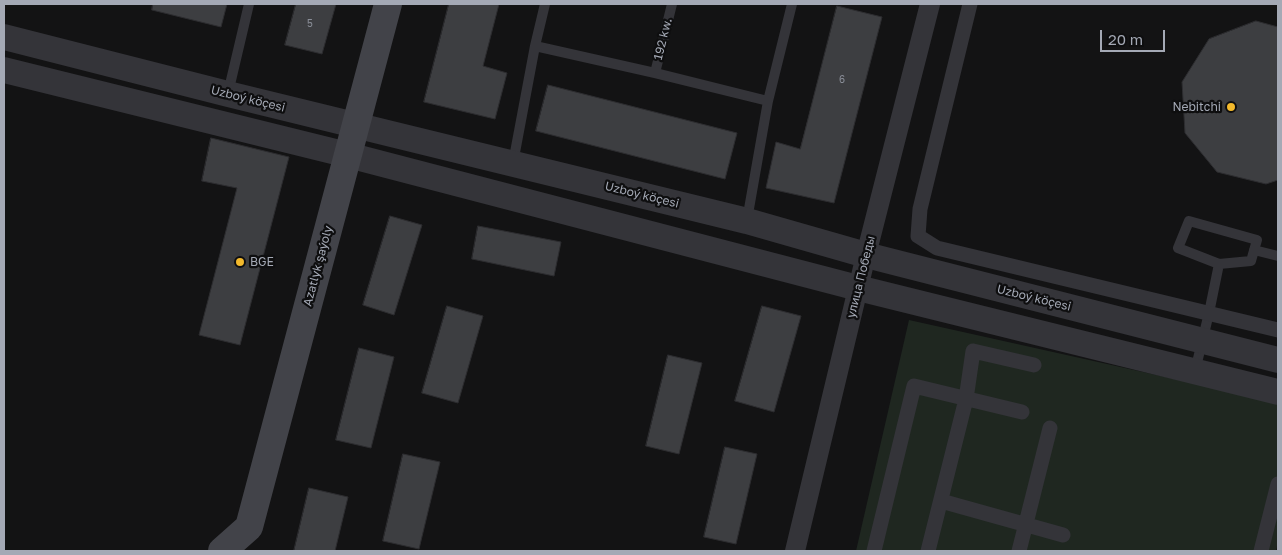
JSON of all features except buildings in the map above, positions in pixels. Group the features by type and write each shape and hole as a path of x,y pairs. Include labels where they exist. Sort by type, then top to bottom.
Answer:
{"main road":[{"name":"Azatlyk şaýoly","path":"246,539 388,4"},
{"path":"222,551 246,539"}],"street":[{"name":"улица Победы","path":"795,551 866,255 930,4"},
{"path":"970,4 920,209 918,236 937,248 1278,330"},
{"name":"Uzboý köçesi","path":"4,36 228,94 747,221 866,255 1278,360"},
{"path":"4,70 348,155 858,288 1278,392"},
{"path":"928,551 966,399 973,351 1034,365"},
{"path":"874,551 914,386 1022,412"},
{"path":"1019,551 1050,428"},
{"path":"1261,551 1278,484"},
{"path":"941,501 1063,535"}],"lane":[{"path":"228,94 250,4"},
{"path":"513,163 535,46 546,4"},
{"name":"192 kw.","path":"655,73 672,4"},
{"path":"747,221 768,101 792,4"},
{"path":"535,46 768,101"},
{"path":"1189,221 1257,240 1251,261 1218,264 1178,248 1189,221"},
{"path":"1254,250 1278,256"},
{"path":"1194,372 1209,313 1218,264"}],"shaded area":[{"path":"909,320 1278,402 1278,542 1276,551 856,551"}],"place":[{"name":"Nebitchi","path":"1231,107"},
{"name":"BGE","path":"240,262"}]}
